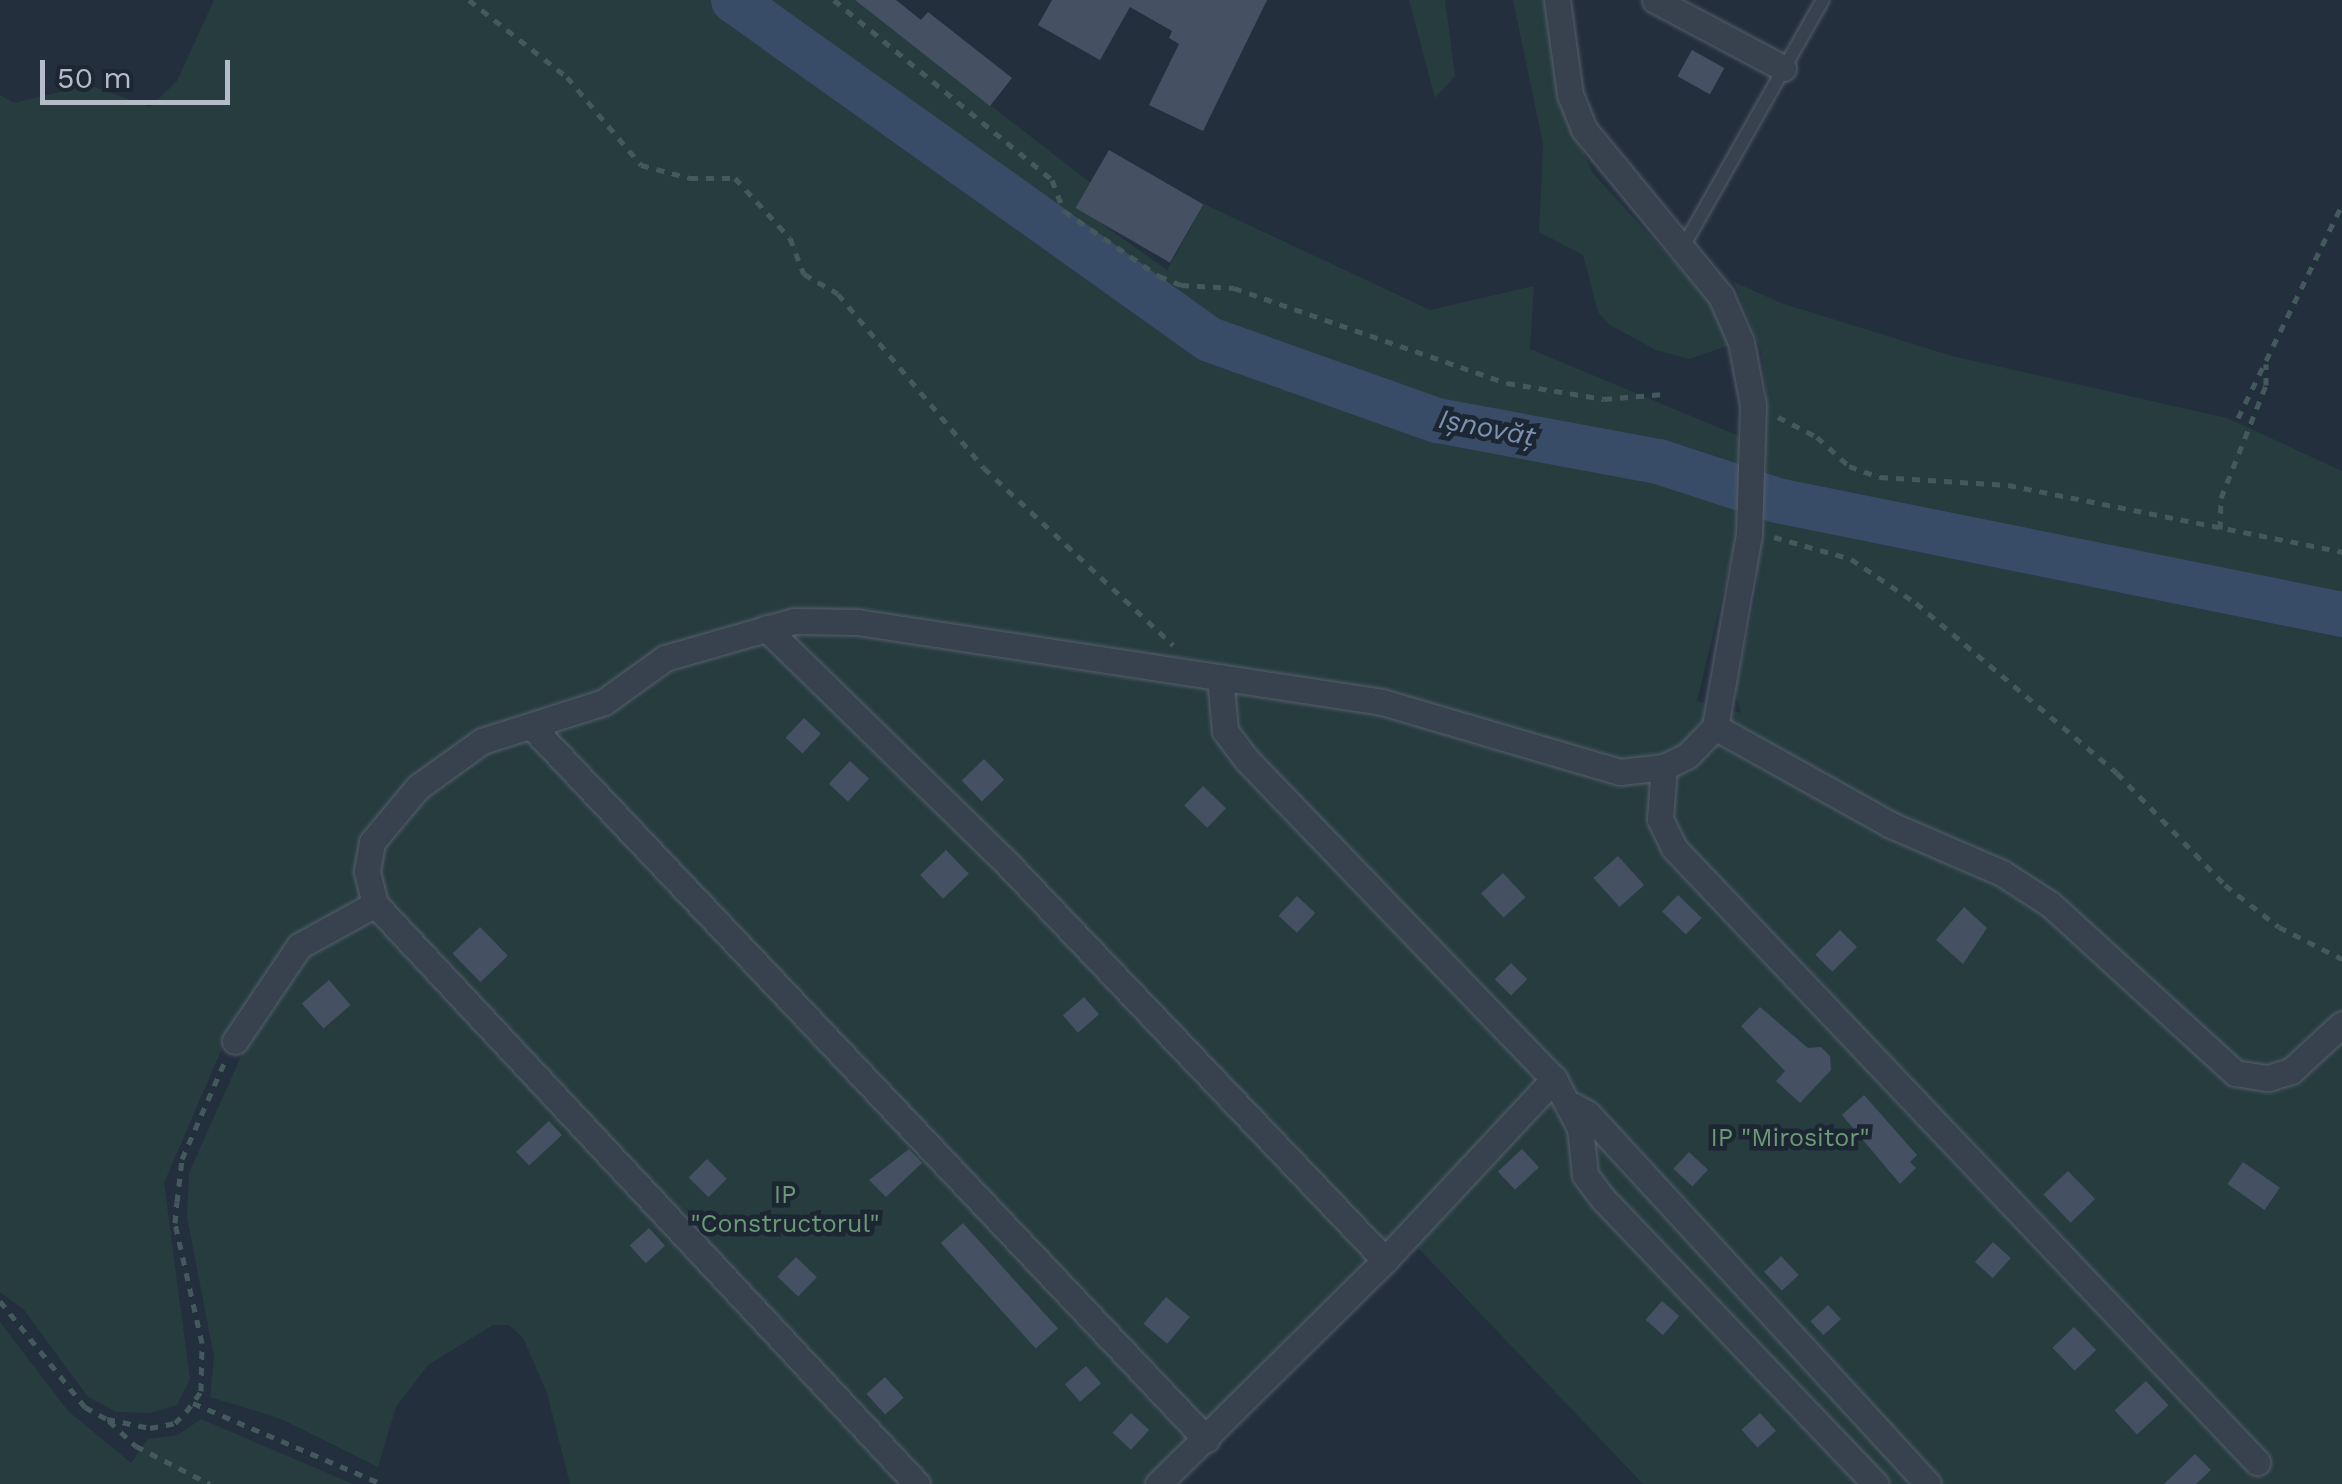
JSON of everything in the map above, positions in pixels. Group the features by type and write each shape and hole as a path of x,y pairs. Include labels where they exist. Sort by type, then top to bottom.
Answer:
{"street":[{"path":"917,1484 375,904 367,871 382,825 418,787 482,742 534,729 604,702 665,658 794,621 857,622 1382,702 1620,772 1664,767 1687,756 1714,728 1748,534 1754,405 1741,342 1721,296 1584,129 1567,78 1557,0"},
{"path":"1655,0 1783,68"},
{"path":"766,628 1002,858 1385,1260"},
{"path":"1220,677 1225,731 1248,760 1554,1079 1572,1105 1602,1128 1928,1484"},
{"path":"1714,728 1891,825 2002,872 2034,894 2235,1072 2268,1078 2291,1071 2342,1024"},
{"path":"534,729 1206,1439"},
{"path":"1664,767 1660,819 1674,848 2257,1462"},
{"path":"235,1041 299,946 375,904"},
{"path":"1158,1484 1385,1260 1554,1079"},
{"path":"1572,1105 1586,1175 1598,1192 1875,1484"}],"lane":[{"path":"1684,247 1823,0"}],"path":[{"path":"469,0 567,77 640,165 690,178 735,178 790,238 804,274 838,294 984,468 1170,638 1183,670"},
{"path":"834,0 1052,180 1064,211 1158,276 1182,285 1234,288 1508,383 1604,399 1664,394"},
{"path":"2238,418 2342,205"},
{"path":"2220,529 2221,498 2266,385 2266,361"},
{"path":"1754,405 1817,437 1849,466 1880,476 2008,484 2100,506 2173,513 2220,529 2342,552"},
{"path":"1748,534 1851,559 1916,604 2117,773 2224,885 2279,927 2342,959"},
{"path":"107,1419 150,1428 175,1423 201,1391 202,1342 175,1223 177,1202 182,1159 235,1041"},
{"path":"0,1301 66,1389 136,1446 210,1484"},
{"path":"192,1403 382,1484"}],"green space":[{"path":"214,0 855,0 1097,188 1085,212 1167,270 1204,204 1430,310 1534,286 1530,349 1744,438 1736,539 1697,701 1741,713 1735,690 1756,596 1767,399 1761,351 1734,282 1781,303 1952,356 2227,418 2342,471 2342,1484 1643,1484 1417,1247 1166,1484 570,1484 547,1393 523,1338 509,1325 493,1325 428,1365 396,1407 378,1467 279,1418 210,1397 214,1357 187,1217 189,1173 242,1054 226,1039 164,1183 190,1379 177,1405 150,1413 116,1412 88,1397 24,1310 0,1292 0,95 14,103 89,85 150,107 177,81"},
{"path":"1409,0 1445,0 1455,76 1435,98"},
{"path":"1513,0 1549,0 1559,93 1592,172 1713,305 1730,345 1689,359 1656,350 1610,325 1598,312 1583,255 1539,232 1543,144"},
{"path":"0,1322 68,1411 131,1463 148,1439 178,1435 201,1419 353,1484 0,1484"}],"building":[{"path":"855,0 896,0 921,20 928,12 1012,78 990,106"},
{"path":"1052,0 1267,0 1203,131 1149,105 1179,44 1169,38 1172,31 1130,7 1100,60 1038,25"},
{"path":"1692,50 1724,68 1710,94 1677,76"},
{"path":"1109,150 1203,204 1170,263 1076,208"},
{"path":"804,718 821,734 802,753 786,738"},
{"path":"984,759 1004,780 982,801 962,781"},
{"path":"850,761 869,779 848,801 829,784"},
{"path":"1203,786 1226,808 1207,828 1184,805"},
{"path":"946,850 969,874 943,899 920,875"},
{"path":"1618,856 1644,885 1620,907 1593,878"},
{"path":"1503,873 1526,897 1504,918 1481,893"},
{"path":"1678,895 1702,918 1686,934 1662,912"},
{"path":"1297,896 1315,913 1297,933 1279,916"},
{"path":"1964,907 1987,928 1963,964 1936,940"},
{"path":"480,927 508,956 480,982 453,953"},
{"path":"1840,930 1857,947 1832,972 1815,955"},
{"path":"1511,963 1527,979 1511,996 1495,979"},
{"path":"329,980 351,1005 323,1029 302,1004"},
{"path":"1084,997 1099,1014 1078,1033 1063,1015"},
{"path":"1760,1007 1808,1048 1821,1047 1830,1056 1831,1070 1800,1103 1776,1081 1785,1071 1741,1026"},
{"path":"1864,1095 1917,1155 1910,1162 1916,1168 1900,1184 1842,1115"},
{"path":"549,1121 562,1135 529,1166 516,1152"},
{"path":"909,1149 922,1163 886,1197 869,1180"},
{"path":"1522,1149 1539,1167 1515,1190 1498,1172"},
{"path":"1689,1152 1708,1170 1692,1187 1673,1169"},
{"path":"707,1159 727,1179 708,1197 689,1177"},
{"path":"2243,1162 2280,1188 2264,1210 2228,1184"},
{"path":"2068,1171 2095,1199 2071,1223 2044,1195"},
{"path":"963,1223 1058,1329 1036,1349 941,1243"},
{"path":"649,1228 665,1246 646,1263 630,1245"},
{"path":"1993,1242 2011,1258 1993,1278 1975,1262"},
{"path":"1781,1256 1799,1275 1782,1291 1764,1272"},
{"path":"796,1257 817,1277 798,1297 777,1276"},
{"path":"1166,1297 1190,1317 1167,1344 1144,1324"},
{"path":"1662,1301 1679,1316 1663,1335 1646,1320"},
{"path":"1828,1305 1841,1319 1823,1335 1810,1321"},
{"path":"2074,1327 2096,1350 2075,1371 2052,1348"},
{"path":"1086,1366 1101,1383 1080,1402 1065,1384"},
{"path":"885,1377 904,1398 885,1415 866,1394"},
{"path":"2146,1381 2169,1405 2137,1434 2115,1410"},
{"path":"1131,1413 1149,1430 1131,1450 1113,1433"},
{"path":"1760,1413 1776,1431 1757,1448 1741,1430"},
{"path":"2195,1454 2211,1470 2196,1484 2164,1484"}],"waterway":[{"name":"Ișnovăț","path":"733,0 1209,339 1437,420 1658,461 1777,500 2342,614"}],"park label":[{"name":"IP \"Mirositor\"","path":"1790,1138"},
{"name":"IP \"Constructorul\"","path":"785,1210"}]}
